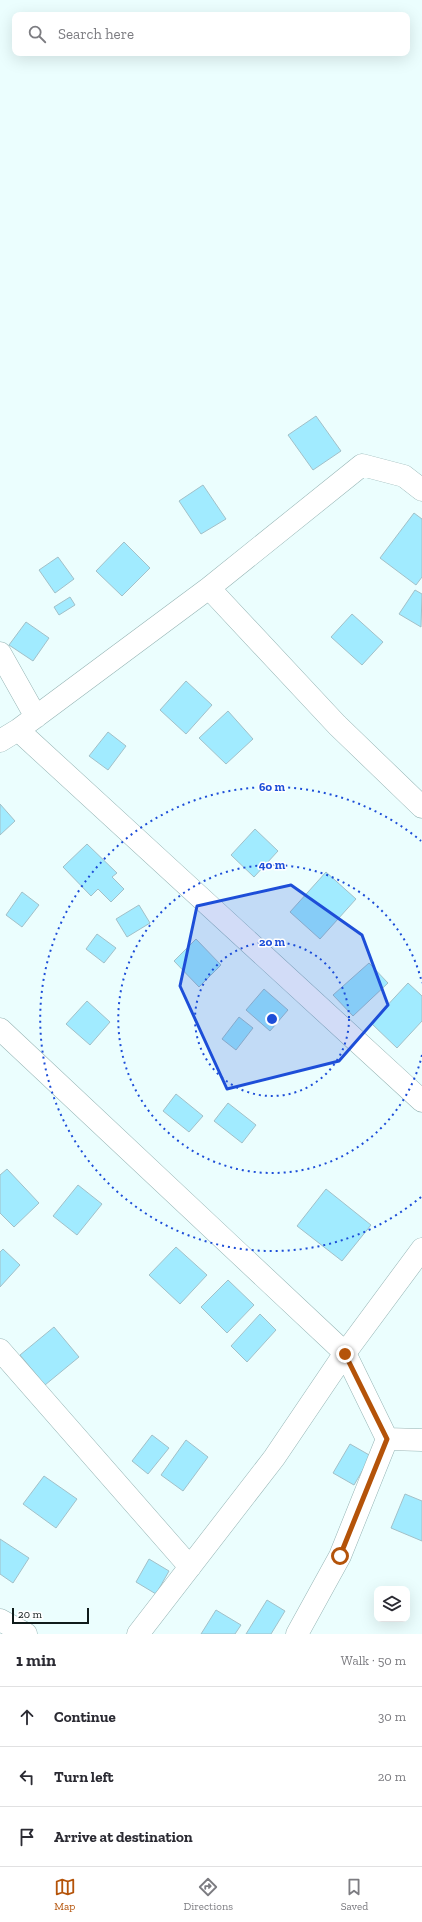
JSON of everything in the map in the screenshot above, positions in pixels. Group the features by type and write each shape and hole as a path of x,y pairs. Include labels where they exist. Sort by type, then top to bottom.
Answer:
{"street":[{"path":"422,490 404,476 362,465 208,588 9,736 422,1101"},
{"path":"208,588 336,725 422,807"},
{"path":"0,653 36,717"},
{"path":"0,1029 345,1354 387,1439 340,1556 297,1634"},
{"path":"138,1634 274,1458 345,1354 422,1249"},
{"path":"0,1350 190,1567"},
{"path":"387,1439 422,1440"},
{"path":"0,1620 26,1634"}],"highlighted area":[{"path":"291,885 362,935 388,1005 339,1061 227,1089 180,986 197,906"}],"building":[{"path":"316,416 341,451 313,470 288,435"},
{"path":"203,485 226,519 201,534 179,501"},
{"path":"414,513 422,519 422,577 416,585 380,558"},
{"path":"124,542 150,568 122,596 96,571"},
{"path":"58,557 74,579 55,593 39,570"},
{"path":"415,590 422,594 421,627 399,614"},
{"path":"70,597 75,605 59,615 54,607"},
{"path":"352,614 383,642 362,665 331,637"},
{"path":"26,622 49,638 33,661 9,645"},
{"path":"186,681 212,705 186,734 160,710"},
{"path":"228,711 253,739 226,764 199,738"},
{"path":"108,732 126,746 108,770 89,756"},
{"path":"0,804 15,821 0,835"},
{"path":"255,829 278,851 254,877 231,855"},
{"path":"87,844 117,873 112,877 124,889 111,902 98,889 91,896 63,867"},
{"path":"326,872 356,899 320,939 290,912"},
{"path":"22,892 39,905 22,927 6,915"},
{"path":"139,905 150,923 127,937 116,919"},
{"path":"97,934 116,948 104,963 86,949"},
{"path":"196,939 221,965 199,987 174,961"},
{"path":"369,963 388,983 353,1016 333,995"},
{"path":"408,983 422,996 422,1021 397,1048 371,1023"},
{"path":"264,989 288,1010 270,1031 246,1010"},
{"path":"87,1001 110,1022 90,1045 66,1024"},
{"path":"239,1017 253,1028 236,1050 222,1039"},
{"path":"176,1094 203,1116 189,1132 163,1111"},
{"path":"228,1103 256,1125 242,1143 214,1121"},
{"path":"7,1169 39,1203 14,1227 0,1213 0,1175"},
{"path":"78,1185 102,1204 77,1235 53,1216"},
{"path":"326,1189 371,1225 342,1261 297,1226"},
{"path":"176,1247 207,1275 180,1304 149,1275"},
{"path":"3,1249 20,1265 0,1287 0,1252"},
{"path":"228,1280 254,1305 227,1333 201,1307"},
{"path":"260,1314 276,1330 247,1362 231,1346"},
{"path":"54,1327 79,1357 45,1385 20,1355"},
{"path":"152,1435 169,1448 148,1474 132,1461"},
{"path":"186,1440 208,1457 183,1491 161,1475"},
{"path":"350,1444 371,1456 354,1485 333,1473"},
{"path":"44,1476 77,1499 56,1528 23,1504"},
{"path":"405,1494 422,1501 422,1541 391,1528"},
{"path":"0,1539 29,1558 13,1583 0,1574"},
{"path":"149,1559 169,1571 156,1594 136,1582"},
{"path":"267,1600 285,1611 271,1634 246,1634"},
{"path":"216,1610 241,1625 235,1634 201,1634"}],"route":[{"path":"340,1556 387,1439 345,1354"}]}
